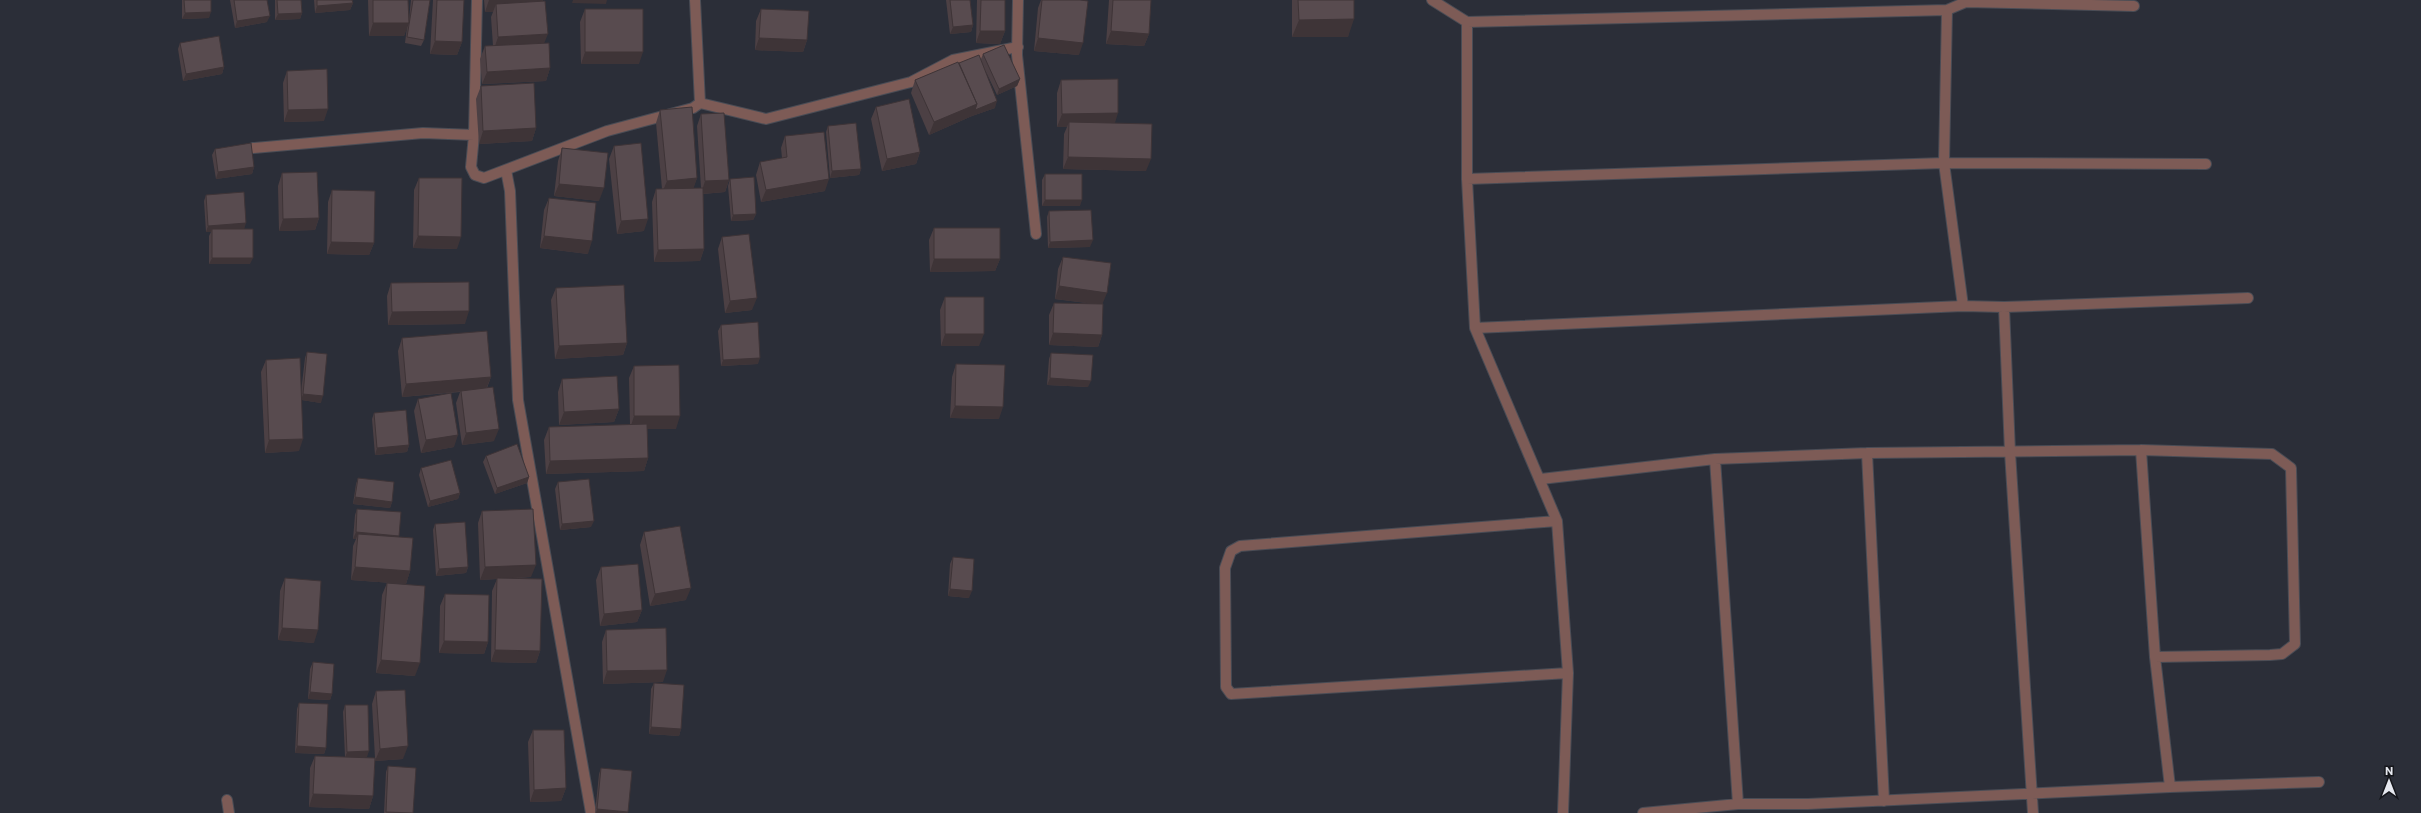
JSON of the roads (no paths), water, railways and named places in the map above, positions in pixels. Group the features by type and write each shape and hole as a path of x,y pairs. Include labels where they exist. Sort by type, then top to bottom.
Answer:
{"street":[{"path":"477,0 474,135 471,167 474,175 484,178 607,131 693,108 700,103 766,119 911,82 953,60 1018,47"},
{"path":"695,0 700,103"},
{"path":"1018,0 1018,47 1036,234"},
{"path":"1432,0 1467,22 1947,10 1966,1 2134,6"},
{"path":"1947,10 1944,163 1964,306"},
{"path":"1467,22 1467,179 1475,328 1541,479 1557,522 1568,673 1563,813"},
{"path":"253,148 422,133 474,135"},
{"path":"1467,179 1944,163 2206,164"},
{"path":"506,170 510,191 518,400 591,813"},
{"path":"1475,328 1964,306 2004,307 2248,298"},
{"path":"2004,307 2010,452 2033,813"},
{"path":"1541,479 1714,459 1867,453 2141,450 2272,454 2291,468 2295,644 2289,650 2276,655 2155,656"},
{"path":"2141,450 2155,656 2170,787"},
{"path":"1867,453 1884,801"},
{"path":"1714,459 1738,804"},
{"path":"1557,522 1240,546 1231,552 1225,568 1226,687 1230,694 1568,673"},
{"path":"1643,813 1738,804 1808,809 1884,801 2170,787 2319,782"},
{"path":"227,800 229,813"}]}
